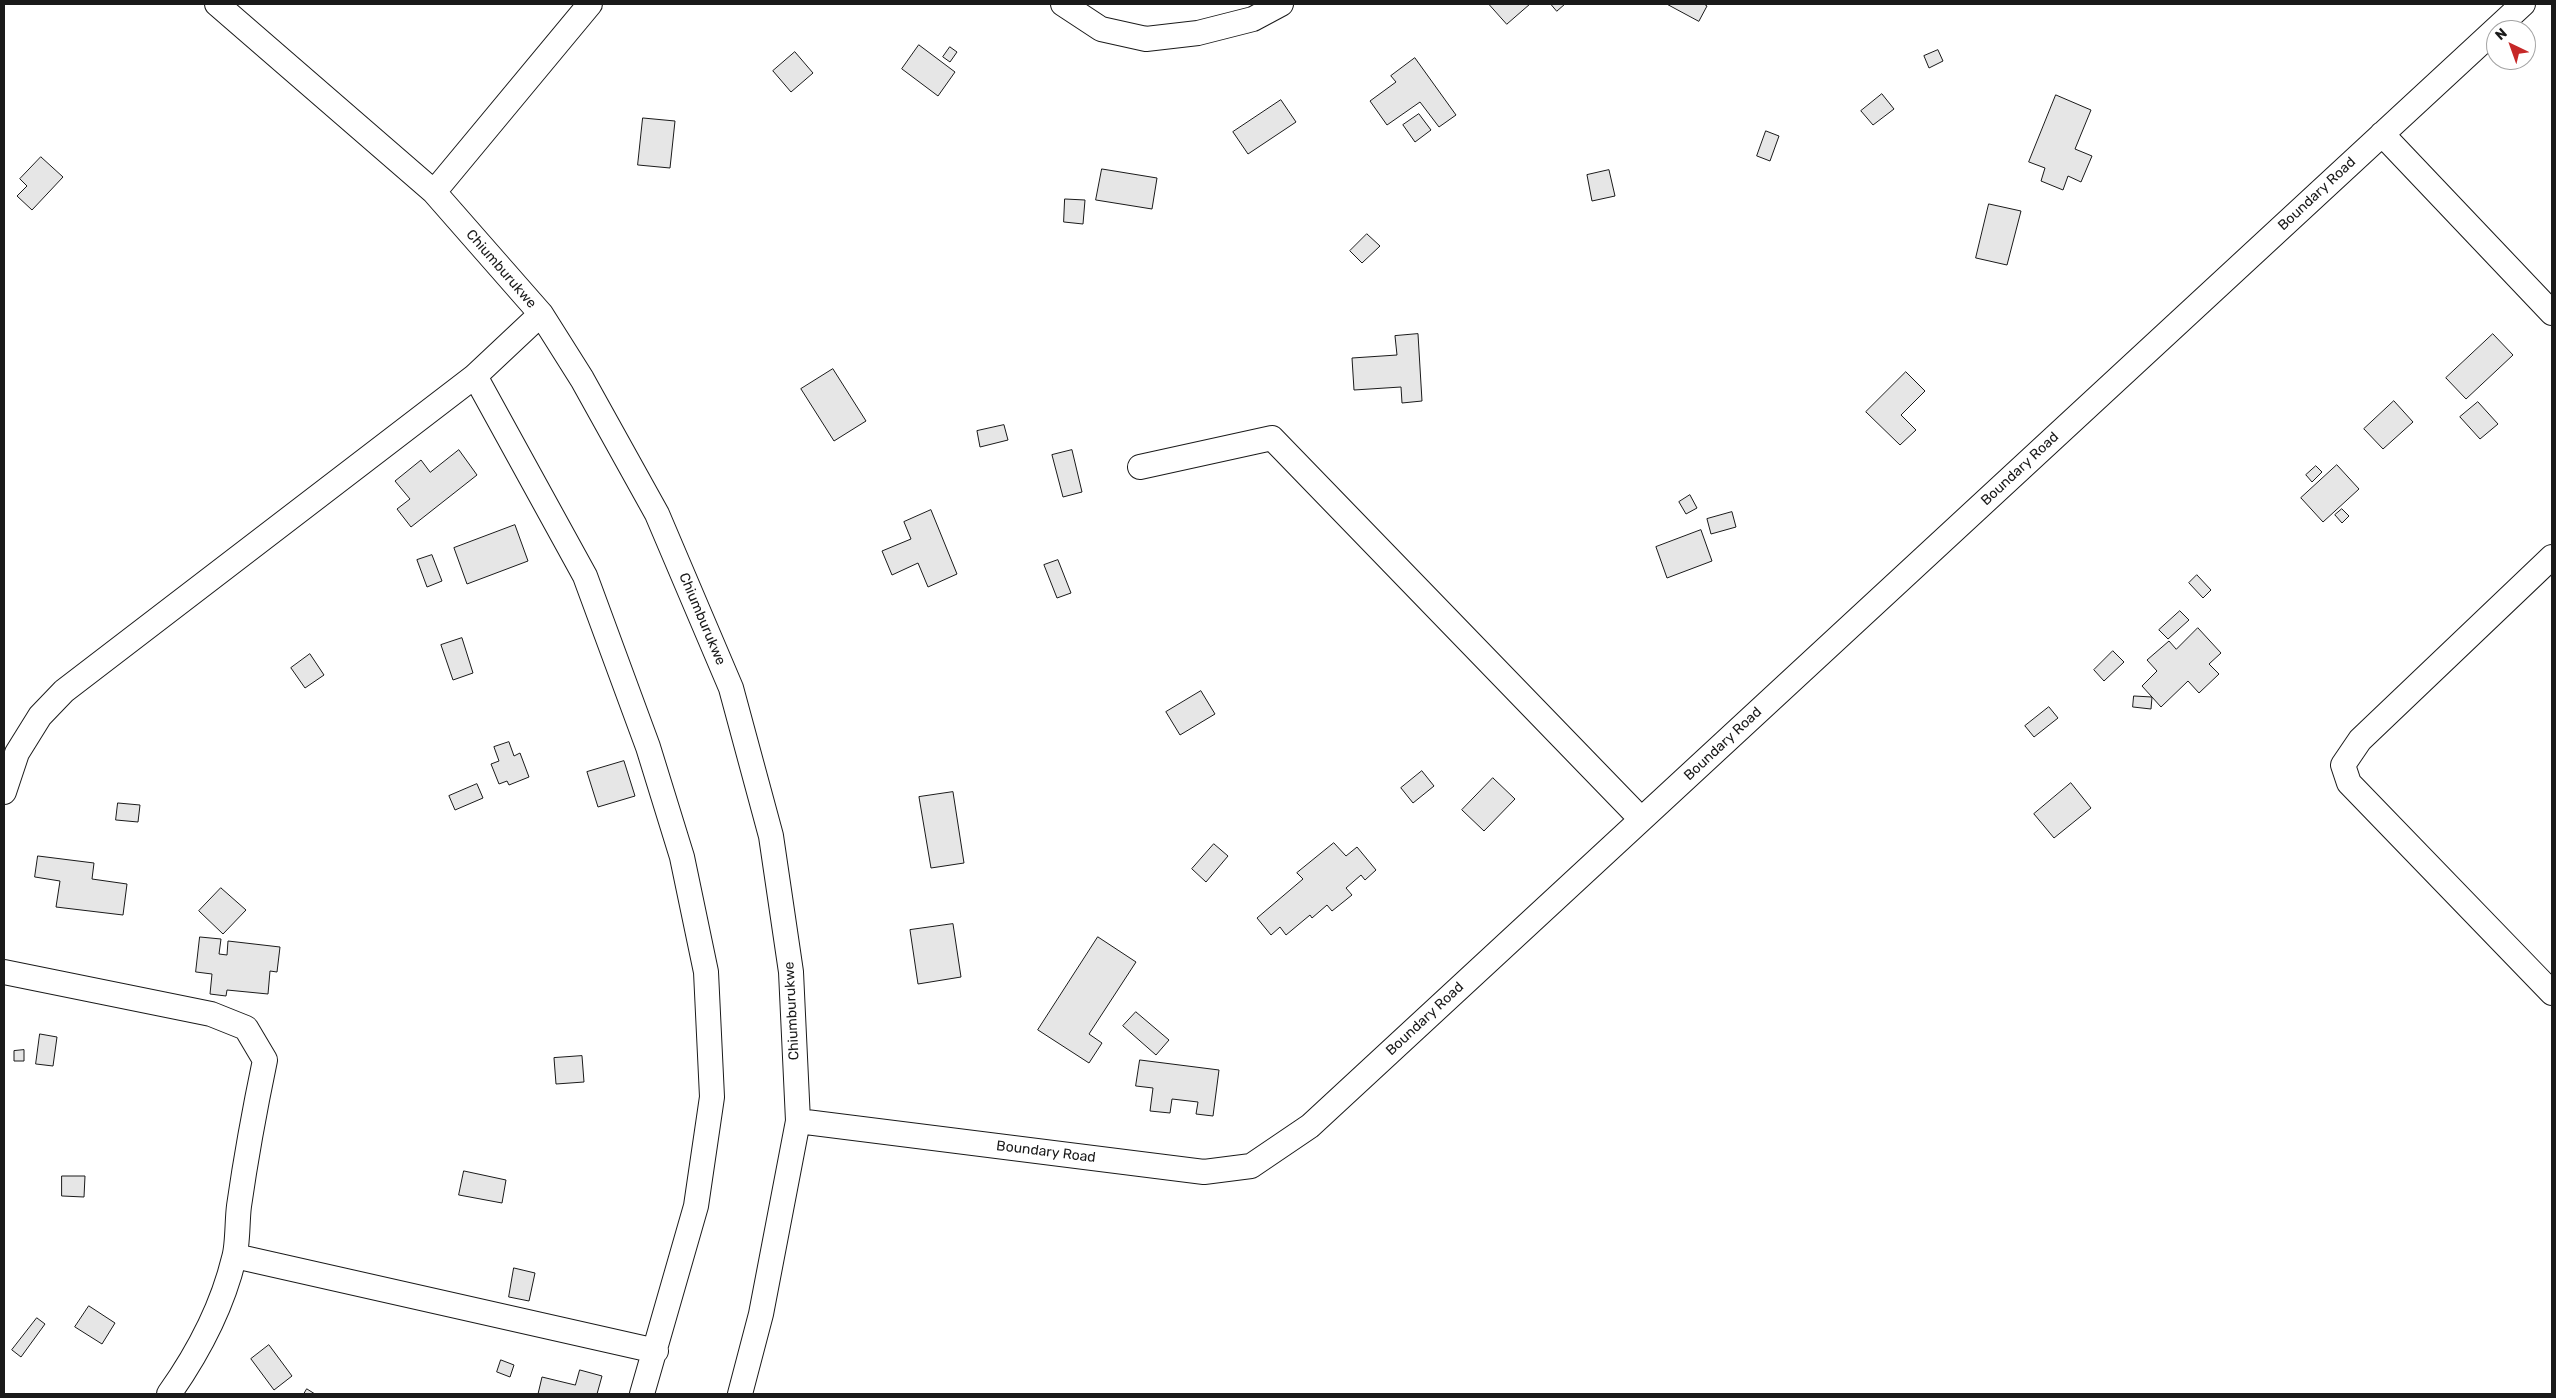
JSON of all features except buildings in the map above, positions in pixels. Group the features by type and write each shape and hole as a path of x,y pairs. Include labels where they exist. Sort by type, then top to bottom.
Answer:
{"street":[{"name":"Chiumburukwe","path":"217,4 434,192 541,314 582,379 657,514 731,688 773,846 791,972 798,1121 761,1314 740,1394"},
{"path":"434,192 590,4"},
{"path":"1063,4 1101,29 1146,39 1198,32 1253,19 1282,4"},
{"name":"Boundary Road","path":"798,1121 1204,1172 1251,1166 1310,1126 2523,4"},
{"path":"2382,134 2552,313"},
{"path":"4,792 16,753 40,716 64,691 475,376 541,314"},
{"path":"475,376 585,576 648,747 682,857 706,972 712,1097 696,1206 656,1351 642,1394"},
{"path":"1140,467 1272,438 1641,820"},
{"path":"2552,557 2360,740 2343,765 2349,783 2552,993"},
{"path":"4,972 211,1014 246,1028 265,1060 250,1133 236,1230 235,1256 221,1300 194,1359 169,1394"},
{"path":"235,1256 656,1351"}]}
